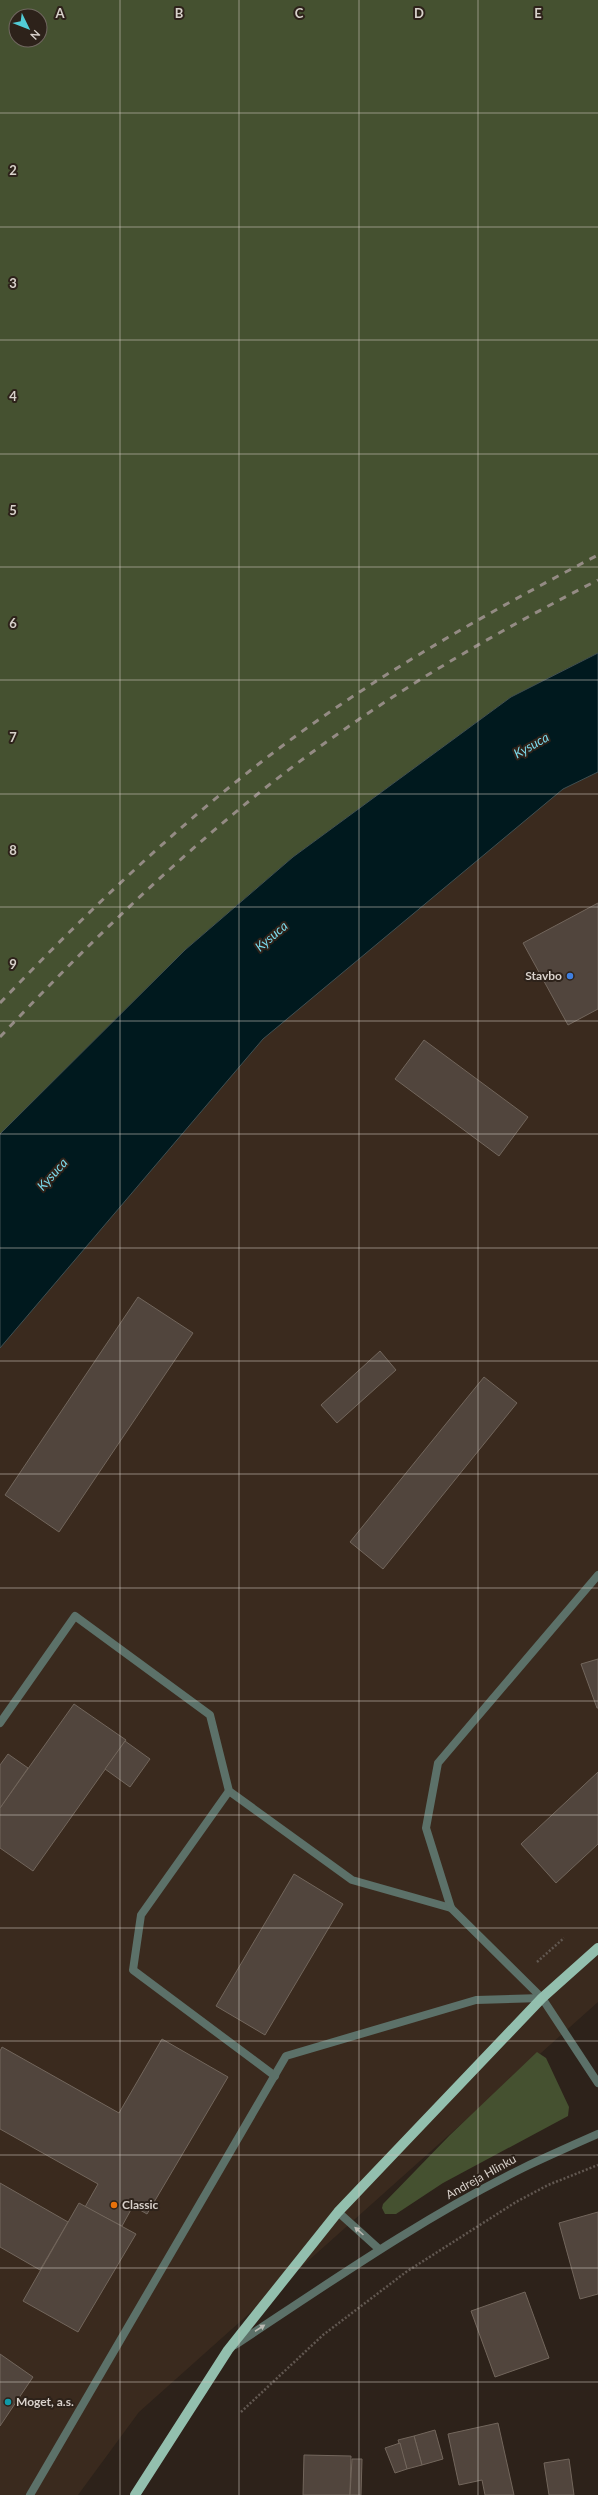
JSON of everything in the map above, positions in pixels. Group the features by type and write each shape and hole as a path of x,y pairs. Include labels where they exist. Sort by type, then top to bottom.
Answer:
{"main road":[{"path":"134,2495 228,2350 287,2274 338,2212 542,1998 598,1948"}],"street":[{"path":"598,1575 438,1764 426,1828 451,1908 542,1998 598,2083"},
{"path":"0,1723 75,1616 210,1715 229,1791 352,1880 451,1908"},
{"path":"229,1791 141,1915 132,1970 275,2076"},
{"path":"30,2495 286,2056 476,2000 542,1998"},
{"name":"Andreja Hlinku","path":"228,2350 380,2249 523,2168 598,2134"},
{"path":"338,2212 380,2249"}],"path":[{"path":"520,1977 564,1938"},
{"path":"241,2412 323,2334 406,2272 516,2202 548,2185 598,2165"}],"shaded area":[{"path":"598,772 598,2002 139,2412 78,2495 0,2495 0,1348 263,1039 563,789"}],"green space":[{"path":"0,0 598,0 598,653 511,697 293,857 185,950 0,1134"},
{"path":"537,2052 546,2058 569,2107 568,2116 443,2183 396,2214 385,2214 382,2208 383,2204 450,2135"}],"water":[{"name":"Kysuca","path":"598,653 598,772 563,789 263,1039 0,1348 0,1134 185,950 293,857 511,697"}],"building":[{"name":"Stavbo","path":"598,903 598,1009 568,1025 523,943"},
{"path":"424,1040 528,1117 499,1156 395,1079"},
{"path":"138,1297 193,1333 59,1532 5,1495"},
{"path":"380,1351 396,1370 337,1423 321,1405"},
{"path":"484,1377 517,1403 383,1569 350,1542"},
{"path":"598,1659 598,1708 597,1708 581,1664"},
{"path":"74,1704 126,1740 33,1871 0,1848 0,1808"},
{"path":"125,1741 150,1759 130,1787 105,1769"},
{"path":"8,1754 28,1768 0,1808 0,1765"},
{"path":"598,1772 598,1844 556,1883 521,1844"},
{"path":"294,1874 343,1904 265,2035 216,2006"},
{"path":"162,2039 228,2077 147,2214 133,2206 122,2226 85,2207 98,2184 0,2129 0,2051 2,2047 119,2113"},
{"path":"0,2183 68,2222 40,2270 0,2247"},
{"path":"79,2203 136,2234 78,2332 23,2301"},
{"path":"598,2212 598,2294 580,2299 559,2223"},
{"path":"525,2292 549,2358 495,2377 471,2311"},
{"name":"Moget, a.s.","path":"0,2354 33,2377 0,2426"},
{"path":"498,2423 514,2495 485,2495 482,2480 459,2485 448,2434"},
{"path":"435,2430 443,2459 422,2465 414,2436"},
{"path":"414,2436 422,2465 407,2469 398,2440"},
{"path":"400,2443 407,2469 395,2473 385,2448"},
{"path":"304,2455 351,2456 350,2495 303,2495"},
{"path":"352,2459 362,2459 361,2495 350,2495"},
{"path":"569,2459 574,2495 549,2495 544,2463"}],"railway":[{"path":"0,1003 39,962 120,883 205,807 294,737 403,664 532,590 598,555"},
{"path":"0,1037 123,912 188,853 254,797 294,766 378,707 464,653 598,580"}],"place":[{"name":"Stavbo","path":"570,976"},
{"name":"Classic","path":"114,2205"},
{"name":"Moget, a.s.","path":"8,2402"}]}
